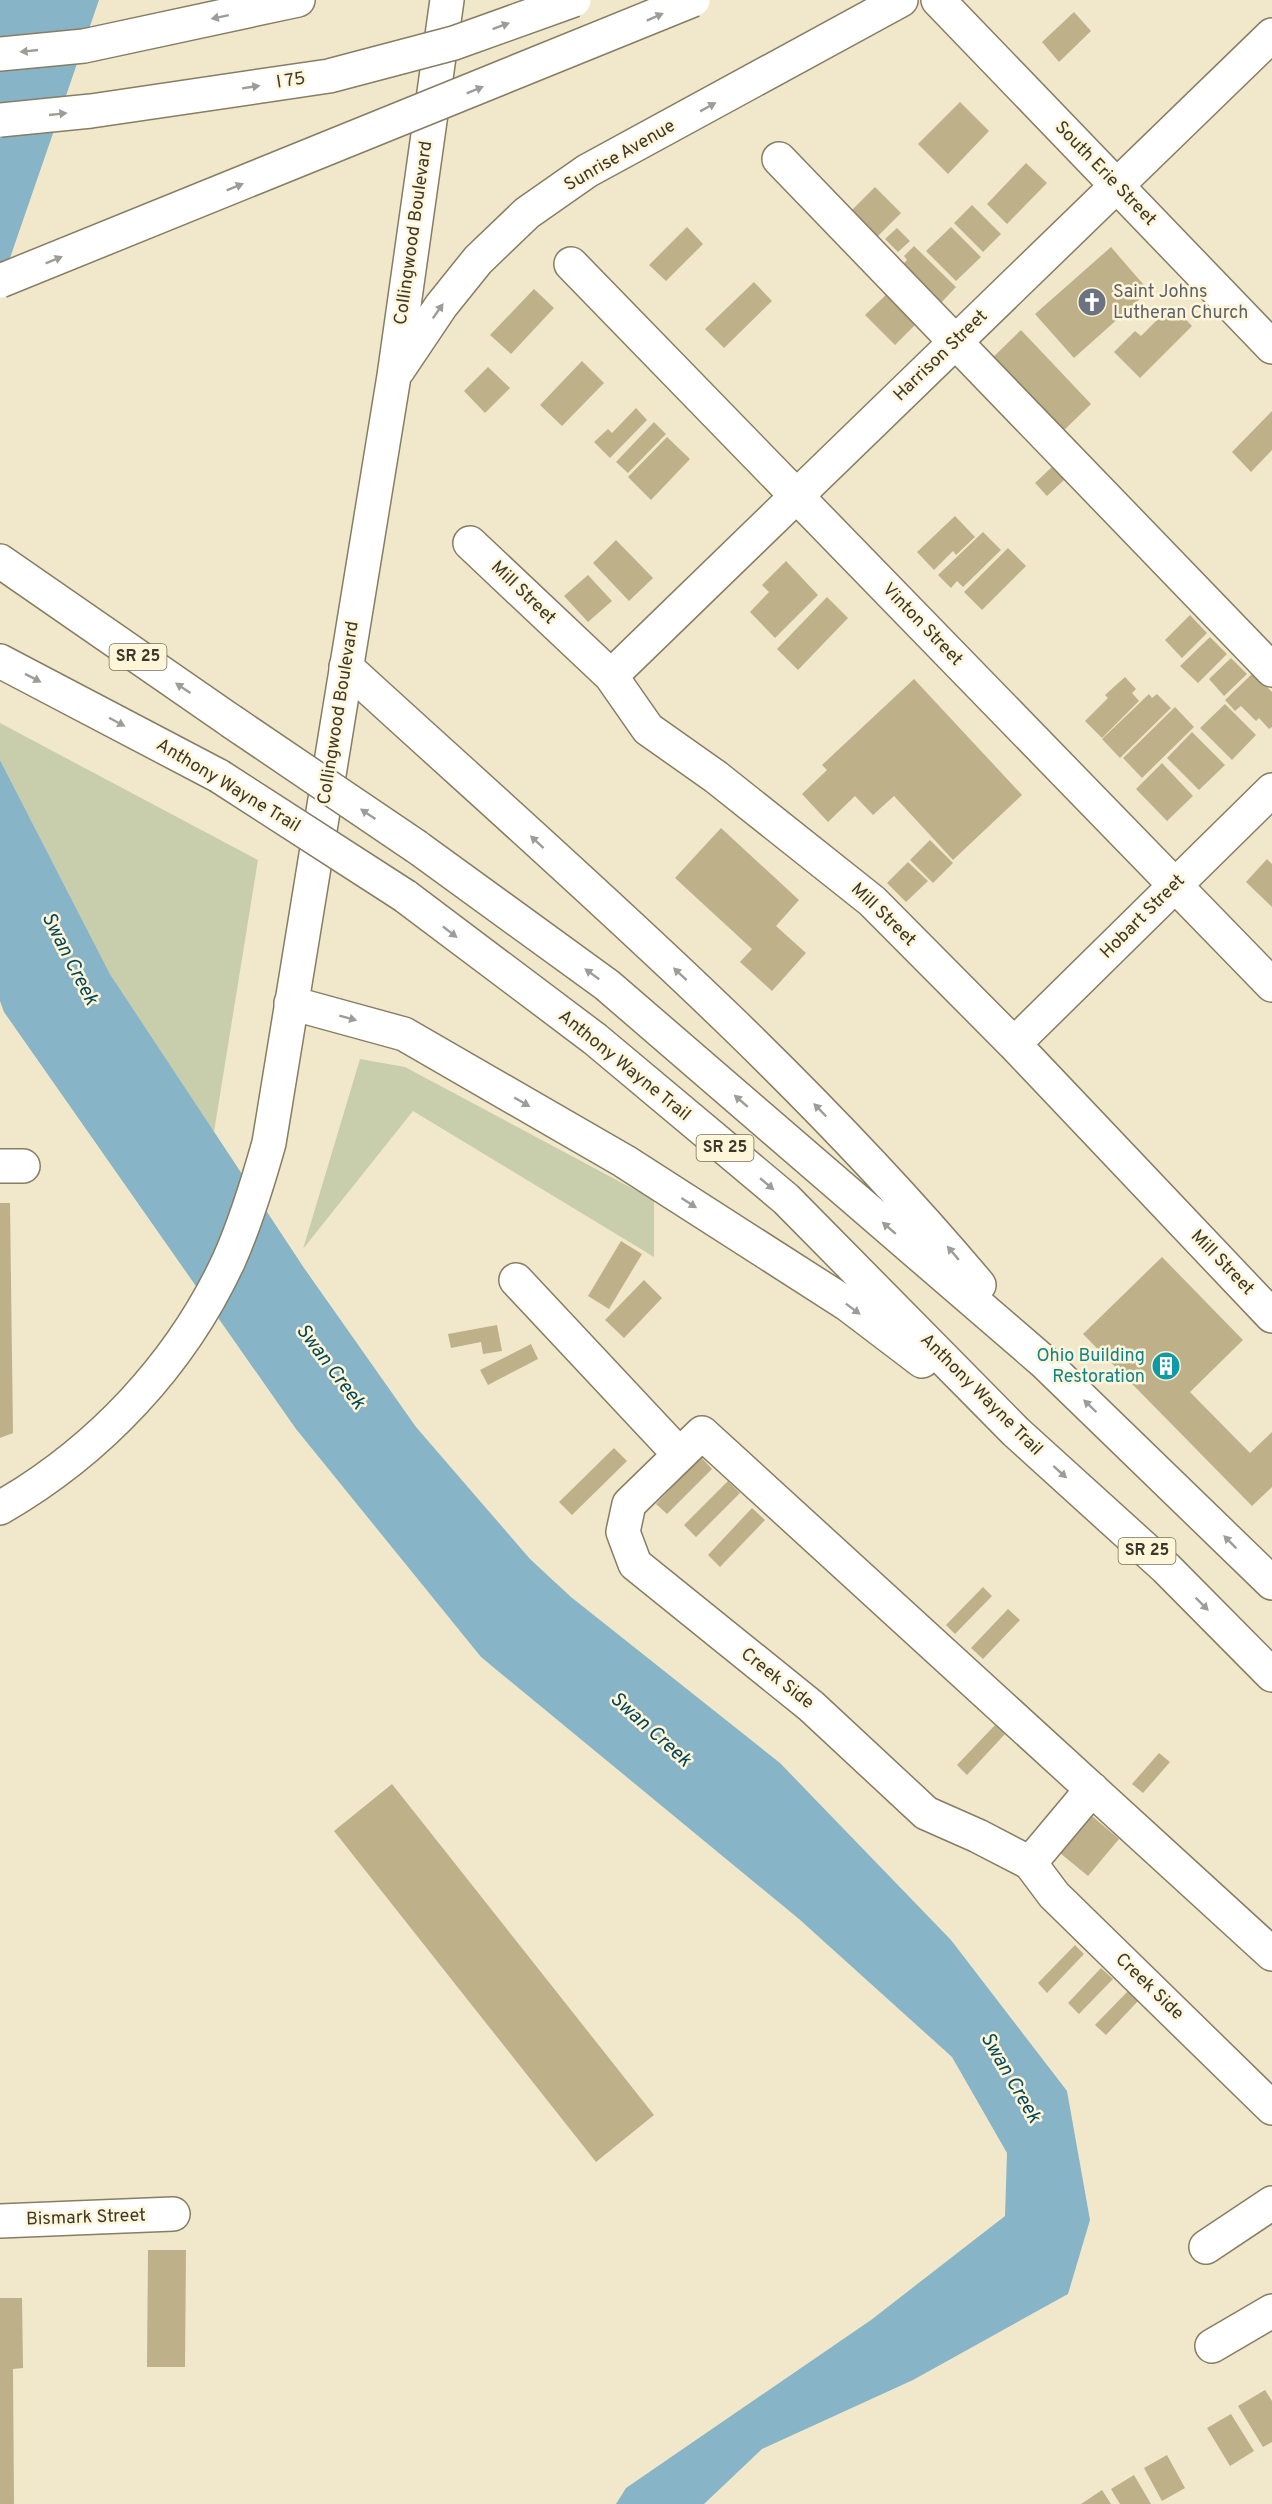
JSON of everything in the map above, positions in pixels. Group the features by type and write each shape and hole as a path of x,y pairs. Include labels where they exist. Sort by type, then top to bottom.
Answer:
{"main road":[{"path":"0,54 84,46 298,0"},
{"name":"Collingwood Boulevard","path":"0,1508 58,1471 96,1439 150,1384 183,1341 229,1260 256,1190 269,1143 394,376 447,0"},
{"name":"I 75","path":"0,120 91,111 329,76 454,43 574,0"},
{"path":"0,281 693,0"},
{"name":"Sunrise Avenue","path":"394,376 441,306 478,260 527,213 587,171 901,0"},
{"name":"South Erie Street","path":"938,0 1272,347"},
{"name":"Harrison Street","path":"611,676 1272,35"},
{"path":"779,159 1272,670"},
{"name":"Vinton Street","path":"571,264 1272,985"},
{"name":"Mill Street","path":"470,543 611,676 648,729 716,777 872,901 1014,1044 1272,1316"},
{"name":"SR 25","path":"0,561 417,847 607,985 1044,1362 1272,1583"},
{"name":"Anthony Wayne Trail","path":"0,661 219,776 405,896 595,1039 786,1199 1016,1432 1166,1568 1272,1675"},
{"path":"346,667 747,1035 915,1208 1044,1362"},
{"name":"Hobart Street","path":"1014,1044 1272,790"},
{"path":"291,1003 404,1034 624,1161 847,1304 1016,1432"},
{"path":"516,1280 679,1454"},
{"name":"Creek Side","path":"1272,1953 702,1432 629,1504 623,1532 635,1564 811,1706 926,1813 978,1836 1030,1863 1054,1895 1272,2108"},
{"path":"1030,1863 1092,1789"},
{"path":"1206,2247 1272,2203"},
{"name":"Bismark Street","path":"0,2221 173,2214"},
{"path":"1212,2346 1272,2311"}],"green space":[{"path":"0,723 258,860 214,1132 110,974 0,760"},
{"path":"360,1059 405,1067 654,1200 654,1257 413,1111 303,1249"}],"water":[{"path":"0,0 99,0 0,287"},
{"name":"Swan Creek","path":"0,760 110,974 304,1268 416,1427 530,1559 571,1597 780,1763 951,1940 1067,2091 1090,2220 1068,2294 913,2380 762,2449 704,2504 616,2504 626,2488 871,2320 1005,2216 1007,2153 952,2057 799,1919 481,1657 296,1429 4,1012 0,1001"}],"building":[{"path":"1074,12 1091,31 1059,62 1042,42"},
{"path":"960,102 989,131 948,174 918,144"},
{"path":"1026,163 1047,183 1007,224 987,204"},
{"path":"875,187 901,213 874,240 849,213"},
{"path":"972,205 1001,234 983,252 954,223"},
{"path":"687,227 703,244 666,281 649,265"},
{"path":"951,227 981,257 956,281 926,251"},
{"path":"897,228 910,241 898,252 885,239"},
{"path":"914,246 956,287 937,307 898,269 907,260 904,256"},
{"name":"Saint Johns Lutheran Church","path":"1111,247 1149,291 1074,358 1035,314"},
{"path":"754,282 772,301 724,348 705,329"},
{"path":"534,289 554,308 511,354 490,335"},
{"path":"890,291 919,321 895,345 865,315"},
{"path":"1172,305 1192,326 1140,378 1114,352 1135,331 1141,336"},
{"path":"1021,330 1091,404 1057,437 986,364"},
{"path":"582,361 604,383 562,426 540,405"},
{"path":"488,367 510,388 485,413 464,391"},
{"path":"636,408 647,420 610,458 594,442 608,429 612,433"},
{"path":"1272,411 1272,450 1251,472 1232,452"},
{"path":"654,422 666,434 628,473 616,462"},
{"path":"667,437 690,459 651,500 628,477"},
{"path":"1053,466 1065,479 1047,496 1035,483"},
{"path":"955,516 975,537 956,555 953,551 934,570 917,552"},
{"path":"983,532 1001,550 963,587 957,581 951,588 938,575"},
{"path":"616,540 653,578 629,601 593,563"},
{"path":"1008,548 1026,566 982,610 964,592"},
{"path":"786,561 818,595 775,638 750,612 769,592 762,585"},
{"path":"588,575 612,601 588,622 564,596"},
{"path":"827,597 848,618 798,670 777,649"},
{"path":"1190,615 1207,633 1182,658 1165,640"},
{"path":"1210,637 1227,654 1198,683 1180,666"},
{"path":"1231,658 1247,674 1224,696 1209,679"},
{"path":"1253,673 1272,692 1272,727 1269,729 1259,718 1256,721 1241,706 1235,711 1225,700"},
{"path":"1125,677 1136,689 1132,693 1139,701 1102,738 1085,721 1108,698 1105,695"},
{"path":"914,679 1022,795 953,860 894,796 873,815 855,796 828,822 802,794 827,770 822,765"},
{"path":"1149,694 1152,698 1157,694 1171,708 1120,758 1102,739"},
{"path":"1225,704 1256,735 1232,760 1200,728"},
{"path":"1175,707 1194,727 1142,778 1123,758"},
{"path":"1192,732 1225,765 1199,790 1167,758"},
{"path":"1162,763 1193,796 1167,821 1136,789"},
{"path":"721,828 799,900 776,926 806,953 772,991 740,962 752,949 675,878"},
{"path":"930,840 953,863 933,883 910,860"},
{"path":"1267,859 1272,864 1272,907 1246,882"},
{"path":"908,862 928,881 906,902 887,883"},
{"path":"0,1203 10,1203 13,1433 0,1438"},
{"path":"621,1241 642,1254 609,1309 588,1296"},
{"name":"Ohio Building Restoration","path":"1162,1257 1243,1340 1190,1392 1250,1453 1272,1432 1272,1487 1252,1506 1083,1334"},
{"path":"644,1280 662,1298 624,1338 605,1320"},
{"path":"497,1325 502,1351 483,1354 481,1342 451,1348 448,1334"},
{"path":"531,1344 538,1359 488,1385 480,1370"},
{"path":"614,1448 627,1461 572,1515 559,1502"},
{"path":"701,1457 712,1469 667,1514 656,1504"},
{"path":"728,1481 740,1493 696,1537 684,1525"},
{"path":"752,1508 765,1520 720,1567 708,1555"},
{"path":"983,1587 992,1596 955,1634 946,1625"},
{"path":"1008,1609 1020,1620 983,1659 971,1648"},
{"path":"995,1725 1005,1734 967,1775 957,1765"},
{"path":"1159,1753 1170,1762 1143,1793 1132,1784"},
{"path":"392,1784 654,2115 596,2162 334,1831"},
{"path":"1092,1816 1119,1839 1088,1876 1060,1853"},
{"path":"1075,1945 1084,1954 1047,1993 1038,1983"},
{"path":"1101,1968 1113,1979 1079,2014 1068,2003"},
{"path":"1128,1991 1138,2001 1106,2035 1095,2025"},
{"path":"148,2250 186,2250 185,2367 147,2367"},
{"path":"0,2298 22,2298 23,2368 13,2369 14,2504 0,2504"},
{"path":"1265,2390 1272,2401 1272,2442 1263,2447 1238,2406"},
{"path":"1231,2414 1254,2451 1230,2466 1207,2428"},
{"path":"1167,2455 1185,2488 1162,2501 1144,2468"},
{"path":"1134,2475 1151,2504 1120,2504 1111,2489"},
{"path":"1102,2490 1111,2504 1081,2504"}],"place":[{"name":"Saint Johns Lutheran Church","path":"1092,302"},
{"name":"Ohio Building Restoration","path":"1166,1366"}]}
